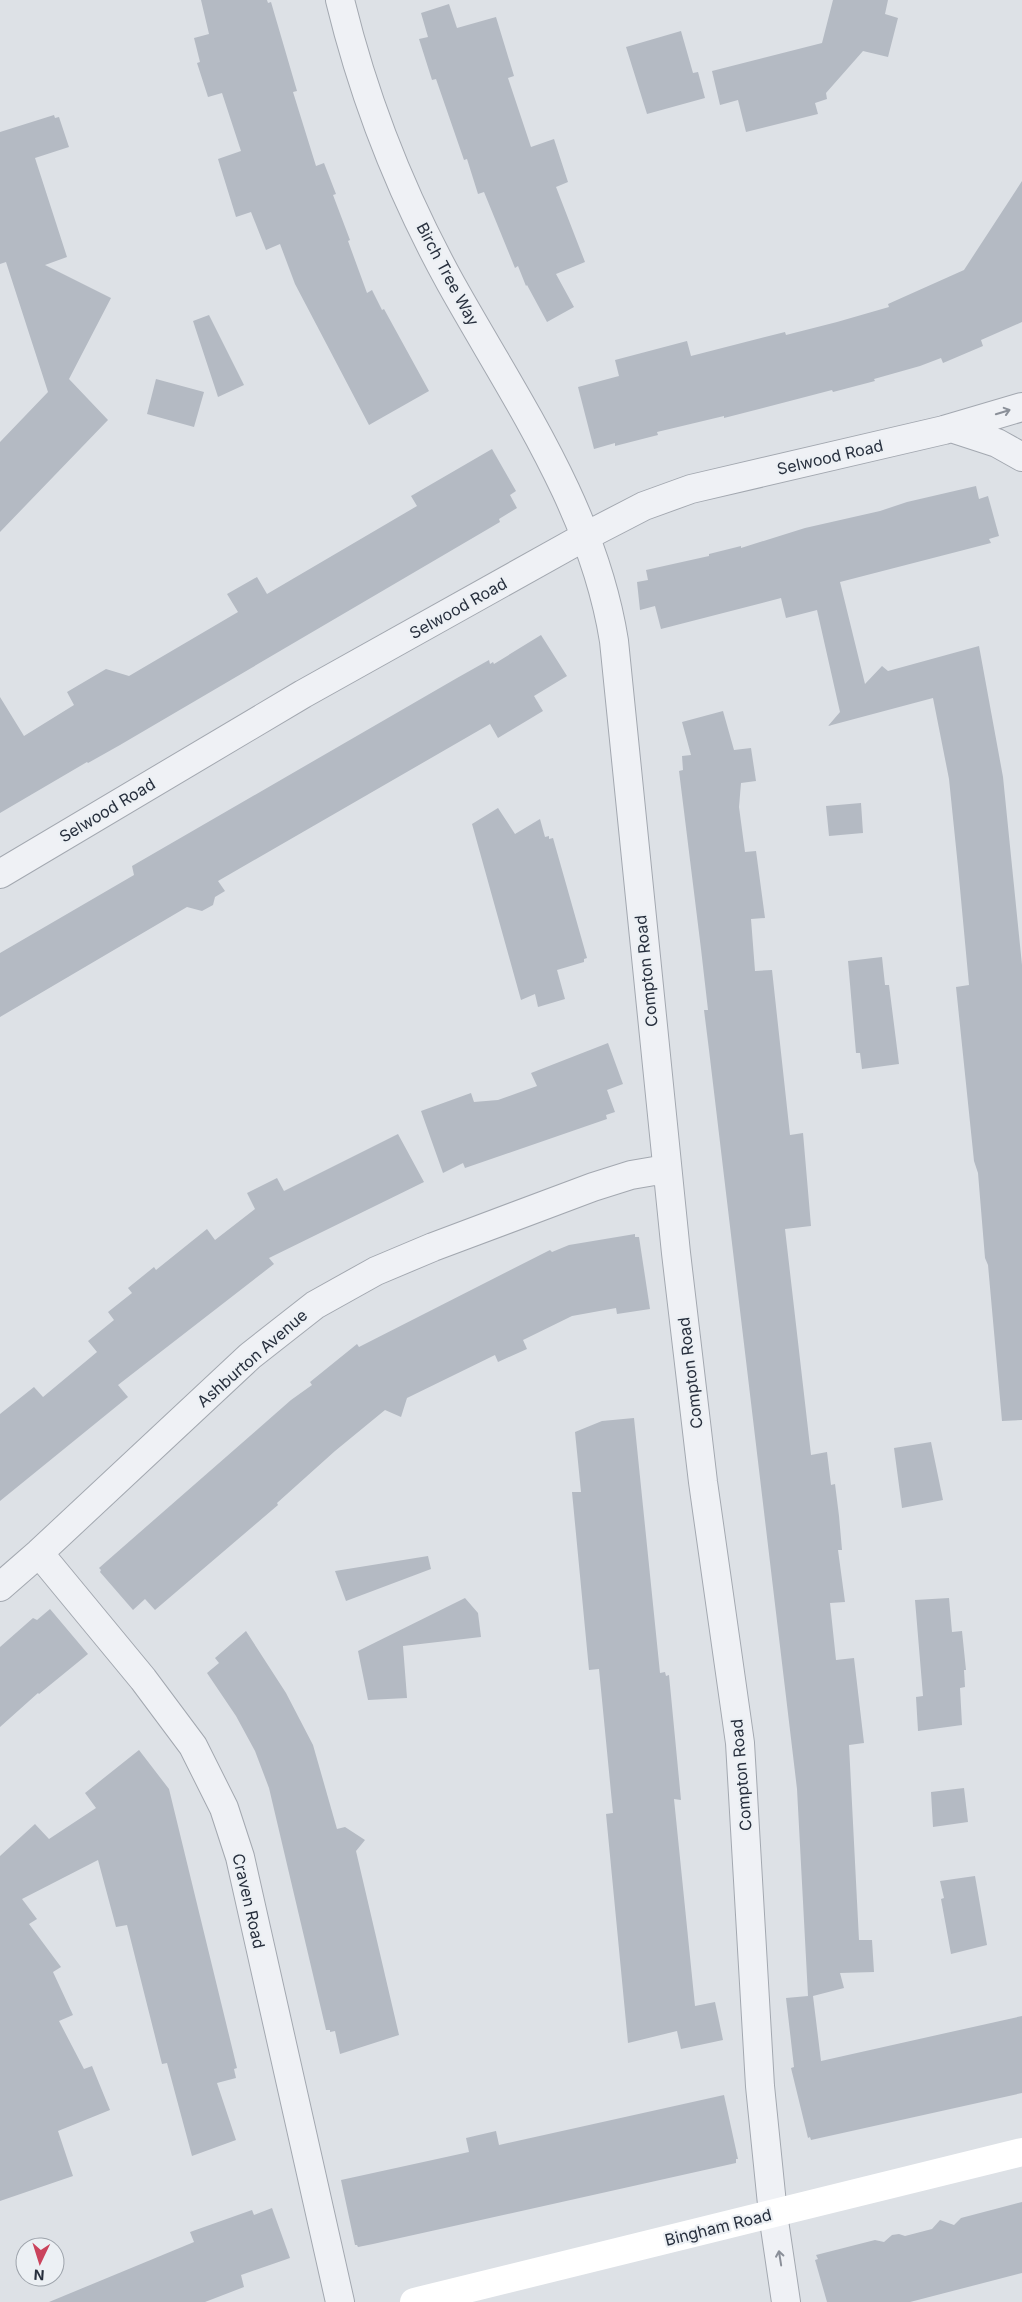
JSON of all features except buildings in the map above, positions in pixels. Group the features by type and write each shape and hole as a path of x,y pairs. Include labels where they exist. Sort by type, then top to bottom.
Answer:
{"street":[{"name":"Birch Tree Way","path":"343,1 367,94 412,207 450,282 546,448 586,536"},
{"name":"Selwood Road","path":"0,874 303,694 586,536 644,506 691,489 952,428 1022,407"},
{"path":"952,428 997,443 1022,457"},
{"name":"Compton Road","path":"586,536 608,604 614,641 666,1169 698,1443 740,1743 760,2086 773,2214 786,2302"},
{"name":"Ashburton Avenue","path":"0,1588 248,1358 296,1318 322,1300 376,1271 433,1247 600,1184 631,1175 666,1169"},
{"name":"Craven Road","path":"39,1553 143,1679 194,1746 224,1808 241,1864 340,2302"},
{"name":"Bingham Road","path":"414,2302 1022,2152"}]}
